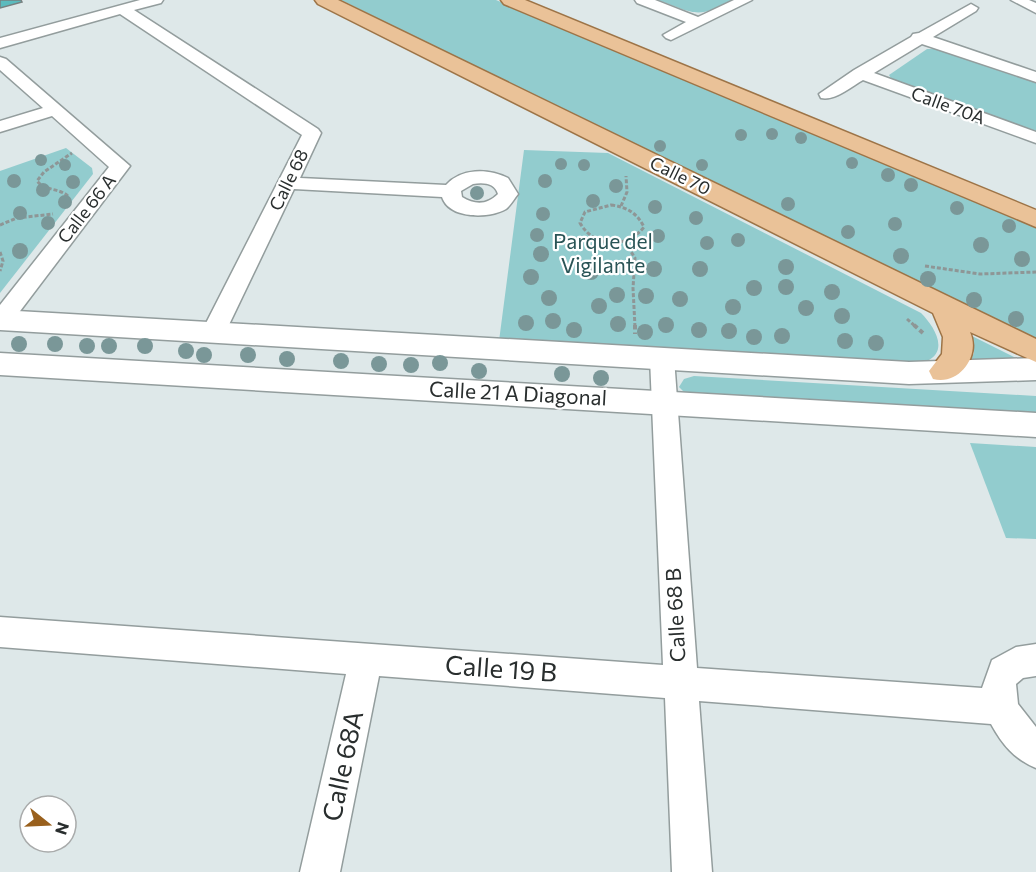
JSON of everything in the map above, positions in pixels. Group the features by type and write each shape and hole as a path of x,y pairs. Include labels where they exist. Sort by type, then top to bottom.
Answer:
{"main road":[{"name":"Calle 70","path":"324,0 1036,352"},
{"path":"510,0 1036,219"},
{"path":"944,371 957,357 958,337 945,307"},
{"name":"Calle 21 A Diagonal","path":"0,321 213,333 649,351 909,373 1036,369"},
{"name":"Calle 21 A Diagonal","path":"0,364 1036,425"}],"street":[{"path":"0,43 156,0"},
{"path":"642,0 699,22"},
{"path":"671,35 745,0"},
{"path":"1018,0 1036,9"},
{"path":"827,94 971,8"},
{"name":"Calle 68","path":"122,9 312,133 213,333"},
{"path":"918,38 1036,77"},
{"name":"Calle 66 A","path":"0,62 120,166 0,321"},
{"name":"Calle 70A","path":"860,73 1036,138"},
{"path":"0,127 55,110"},
{"path":"287,183 451,191"},
{"name":"Calle 68 B","path":"649,351 664,403 692,872"},
{"name":"Calle 19 B","path":"0,632 1001,707"},
{"name":"Calle 68A","path":"320,872 366,660"},
{"path":"1036,660 1018,662 1006,670 999,682 1001,707 1014,731 1036,750"}],"path":[{"path":"68,202 67,194 41,186 38,184 38,178 72,153 95,144"},
{"path":"621,168 627,178 627,192 621,206"},
{"path":"601,206 621,206 638,215 644,227 634,239 615,243 594,239 582,229 580,223 585,212 601,206"},
{"path":"0,225 17,218 45,216 59,211"},
{"path":"625,242 635,258 633,288 649,351"},
{"path":"0,252 3,261 0,271"},
{"path":"924,266 952,271 995,274 1036,272"},
{"path":"904,317 928,337"}],"green space":[{"path":"341,0 496,0 1036,226 1036,339 995,325"},
{"path":"658,0 735,0 712,10 697,12 681,9"},
{"path":"927,49 936,49 1036,83 1036,133 893,82 889,75"},
{"path":"66,148 92,168 93,174 0,293 0,171"},
{"name":"Parque del Vigilante","path":"524,150 608,153 921,313 937,337 937,351 927,361 908,364 499,341"},
{"path":"970,335 1036,368 1036,371 967,368 974,353"},
{"path":"694,376 1036,396 1036,418 686,394 679,387 684,379"},
{"path":"970,443 1036,447 1036,539 1006,538"}],"building":[{"path":"0,0 21,0 22,2 0,8"}]}
